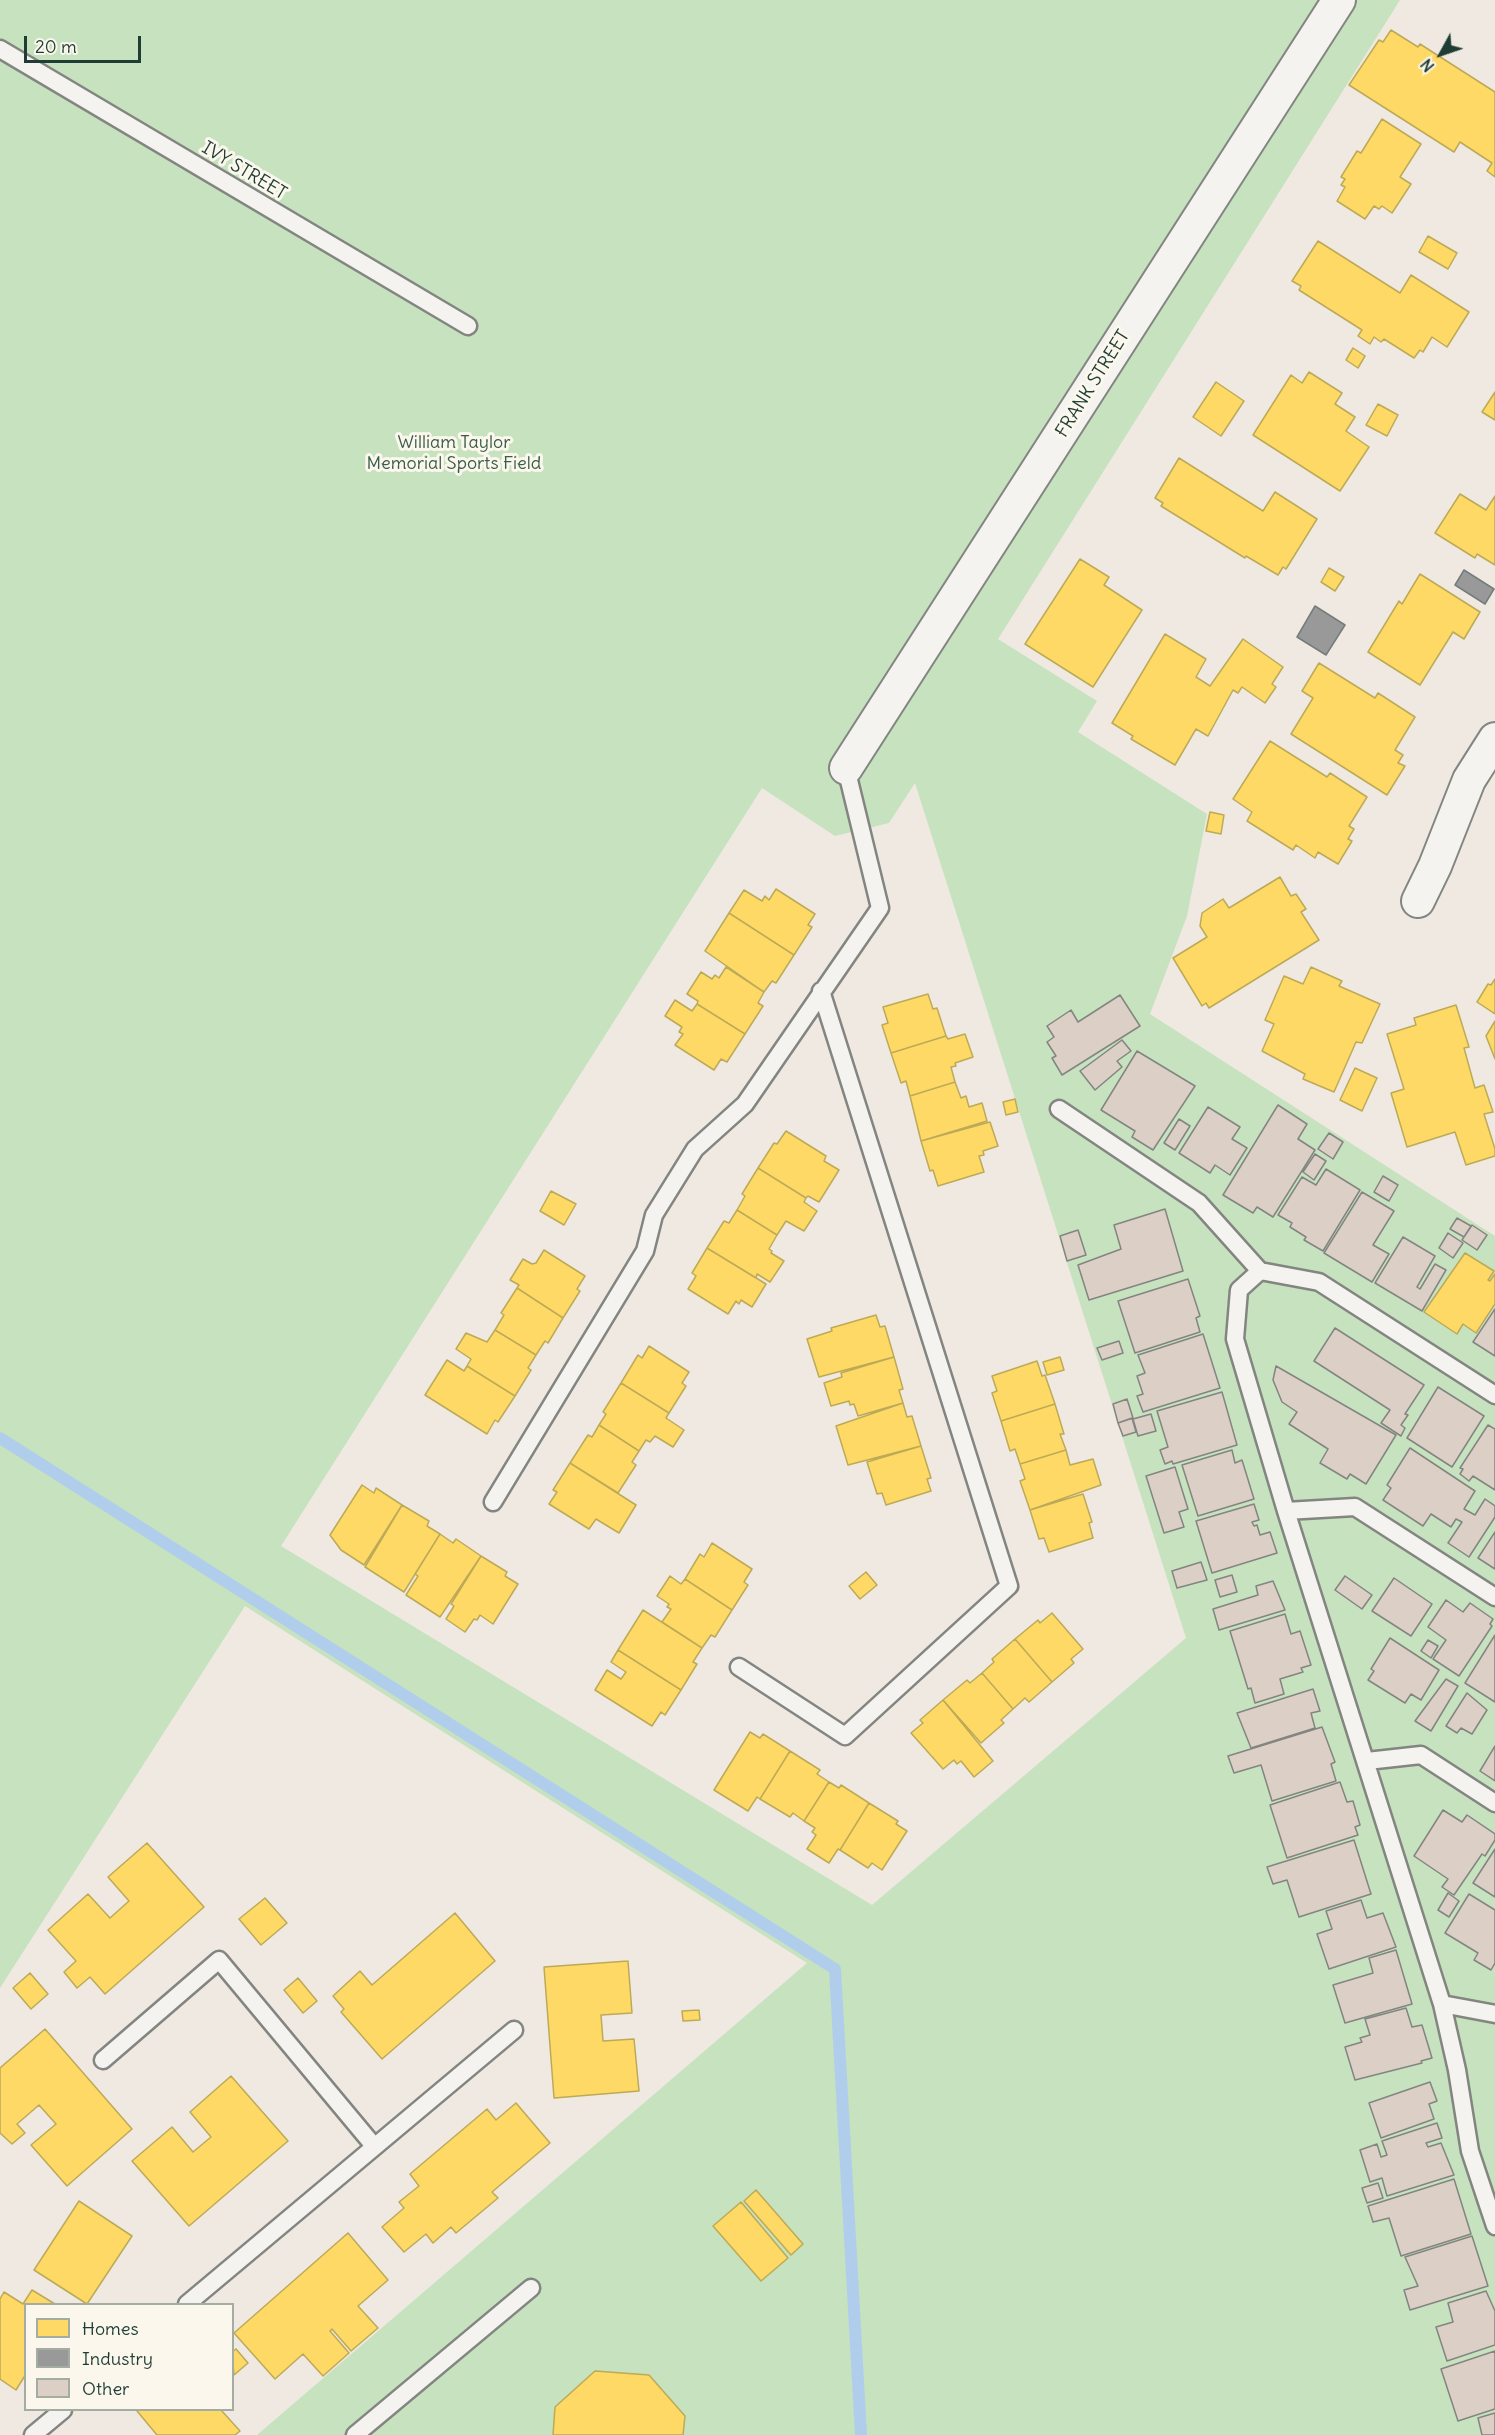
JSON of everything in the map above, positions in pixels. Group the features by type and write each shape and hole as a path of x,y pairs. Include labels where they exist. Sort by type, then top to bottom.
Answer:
{"street":[{"name":"FRANK STREET","path":"846,768 1339,0"},
{"path":"1418,901 1470,780 1495,739"}],"lane":[{"name":"IVY STREET","path":"0,49 468,326"},
{"path":"493,1502 645,1251 654,1215 695,1149 745,1104 880,908 846,768"},
{"path":"739,1667 845,1736 1009,1586 821,991"},
{"path":"1059,1109 1199,1203 1260,1271 1319,1282 1495,1395"},
{"path":"1260,1271 1239,1290 1235,1339 1286,1511 1367,1761 1442,2004 1457,2070 1470,2151 1495,2226"},
{"path":"1286,1511 1355,1507 1495,1597"},
{"path":"1367,1761 1421,1755 1495,1803"},
{"path":"103,2060 219,1960 374,2146"},
{"path":"1442,2004 1495,2014"},
{"path":"188,2303 514,2030"},
{"path":"355,2435 531,2288"},
{"path":"33,2435 61,2411"}],"green space":[{"name":"William Taylor Memorial Sports Field","path":"0,0 1400,0 998,639 1097,701 1078,732 1207,814 1187,916 1150,1014 1495,1236 1495,2435 257,2435 807,1963 245,1606 0,1988","holes":["915,783 1186,1638 872,1905 281,1546 762,788 835,836 889,823"]}],"building: Homes":[{"path":"1391,30 1418,47 1420,44 1495,92 1495,177 1487,171 1492,163 1460,142 1454,152 1349,85 1379,40 1383,42"},
{"path":"1382,119 1421,144 1400,177 1411,184 1392,213 1382,206 1379,209 1374,206 1365,219 1337,201 1345,187 1341,185 1345,179 1341,177 1357,151 1361,153"},
{"path":"1428,236 1457,253 1448,269 1419,252"},
{"path":"1318,241 1400,293 1411,275 1469,312 1447,347 1432,337 1423,352 1420,350 1414,358 1384,339 1381,342 1374,337 1370,344 1358,336 1362,330 1299,290 1301,286 1292,281"},
{"path":"1353,348 1365,356 1358,368 1346,360"},
{"path":"1309,372 1342,393 1335,404 1355,417 1346,431 1369,447 1340,491 1253,435 1291,375 1302,383"},
{"path":"1216,382 1244,401 1221,436 1193,417"},
{"path":"1495,392 1495,420 1482,412"},
{"path":"1378,404 1398,415 1387,436 1366,425"},
{"path":"1179,458 1263,511 1275,492 1317,519 1286,569 1283,567 1278,575 1246,556 1245,558 1161,506 1163,503 1155,498"},
{"path":"1460,494 1486,510 1495,496 1495,565 1477,554 1475,558 1435,533"},
{"path":"1080,559 1109,577 1104,585 1142,610 1093,687 1025,644"},
{"path":"1329,568 1344,577 1335,591 1321,582"},
{"path":"1420,574 1480,612 1464,639 1453,632 1420,685 1368,652 1399,601 1402,604"},
{"path":"1165,634 1206,659 1196,677 1210,686 1243,639 1283,667 1272,684 1276,687 1265,703 1242,687 1238,693 1233,690 1208,736 1196,729 1175,765 1131,739 1133,736 1112,723"},
{"path":"1319,663 1375,698 1378,693 1415,717 1395,750 1403,755 1398,763 1405,766 1387,795 1291,734 1313,698 1302,691"},
{"path":"1270,741 1327,777 1330,773 1367,797 1349,826 1354,829 1348,839 1352,841 1338,864 1318,852 1315,858 1296,845 1293,850 1247,821 1252,812 1233,799"},
{"path":"1210,812 1224,815 1221,834 1206,831"},
{"path":"1280,877 1291,896 1296,894 1306,909 1301,912 1319,940 1209,1008 1206,1003 1202,1006 1173,958 1207,937 1200,926 1202,913 1223,899 1229,908"},
{"path":"776,889 815,914 808,925 812,927 794,955 729,913 744,890 762,901 765,896 769,900"},
{"path":"729,913 794,955 776,983 772,981 764,992 705,951"},
{"path":"726,967 764,992 758,1003 763,1006 745,1034 697,1004 698,1001 687,994 701,972 712,979 715,975 719,978"},
{"path":"1311,967 1342,981 1339,986 1380,1004 1362,1043 1356,1042 1334,1092 1303,1079 1305,1074 1262,1051 1274,1024 1265,1020 1284,976 1303,984"},
{"path":"1495,979 1495,1014 1477,1002 1488,984 1491,985"},
{"path":"928,994 933,1009 937,1008 946,1036 891,1053 882,1025 888,1023 883,1007"},
{"path":"675,1000 692,1011 697,1004 745,1034 727,1062 721,1059 714,1070 675,1045 683,1034 679,1032 682,1027 665,1016"},
{"path":"1456,1005 1469,1047 1464,1048 1475,1088 1484,1085 1493,1112 1484,1114 1495,1156 1466,1165 1455,1132 1407,1147 1391,1093 1404,1089 1387,1034 1416,1025 1414,1018"},
{"path":"1495,1021 1495,1059 1486,1036"},
{"path":"965,1034 973,1057 955,1063 956,1066 951,1067 955,1082 910,1096 906,1081 901,1083 891,1053 946,1036 948,1039"},
{"path":"1355,1068 1377,1078 1362,1111 1340,1100"},
{"path":"955,1082 961,1098 966,1096 969,1107 982,1103 987,1121 921,1141 910,1096"},
{"path":"1015,1099 1018,1112 1006,1115 1003,1102"},
{"path":"990,1122 998,1146 983,1151 984,1155 979,1156 984,1172 938,1186 933,1170 930,1171 921,1141"},
{"path":"786,1131 826,1156 824,1161 839,1170 819,1202 808,1196 806,1198 758,1168 774,1143 777,1144"},
{"path":"758,1168 806,1198 804,1202 817,1211 804,1231 786,1221 777,1235 737,1210 745,1196 742,1194"},
{"path":"551,1191 576,1204 564,1225 540,1211"},
{"path":"737,1210 777,1235 769,1249 771,1253 784,1261 770,1282 757,1274 756,1278 707,1248 724,1221 729,1223"},
{"path":"707,1248 766,1284 752,1307 741,1300 739,1304 736,1301 728,1314 688,1289 696,1276 692,1273"},
{"path":"544,1250 585,1276 577,1289 580,1291 563,1318 517,1288 519,1285 510,1280 523,1259 532,1264 536,1263"},
{"path":"1465,1253 1494,1271 1488,1280 1490,1281 1495,1274 1495,1304 1476,1333 1463,1324 1457,1334 1424,1312"},
{"path":"517,1288 563,1318 548,1343 545,1341 536,1355 495,1330 504,1315 501,1313"},
{"path":"876,1315 880,1327 885,1326 894,1357 819,1377 807,1339 832,1331 831,1328"},
{"path":"495,1330 536,1355 528,1368 531,1370 515,1396 467,1366 471,1359 456,1349 466,1333 487,1342"},
{"path":"649,1346 689,1372 682,1383 686,1386 669,1413 621,1383 638,1355 642,1358"},
{"path":"894,1357 903,1389 899,1390 903,1403 858,1416 854,1404 850,1405 849,1401 831,1406 824,1383 842,1377 841,1373"},
{"path":"1060,1357 1064,1370 1047,1375 1043,1362"},
{"path":"447,1360 464,1371 467,1366 515,1396 498,1422 495,1420 487,1434 425,1395"},
{"path":"1037,1361 1042,1376 1045,1375 1055,1404 1001,1421 992,1393 997,1391 992,1376"},
{"path":"621,1383 669,1413 666,1418 684,1430 673,1447 655,1436 650,1442 646,1440 639,1451 599,1425 606,1414 603,1412"},
{"path":"903,1403 907,1417 912,1416 921,1446 848,1465 836,1426"},
{"path":"1055,1404 1064,1434 1060,1434 1066,1450 1020,1464 1015,1449 1010,1451 1001,1421"},
{"path":"599,1425 639,1451 632,1462 636,1465 618,1493 570,1463 588,1435 592,1437"},
{"path":"921,1446 931,1478 927,1479 931,1491 886,1505 882,1493 877,1494 867,1462"},
{"path":"1066,1450 1070,1465 1093,1459 1101,1485 1030,1510 1020,1481 1025,1479 1020,1464"},
{"path":"570,1463 636,1505 619,1533 596,1519 589,1529 549,1504 557,1492 553,1490"},
{"path":"362,1485 374,1493 376,1488 402,1505 364,1565 341,1550 330,1535"},
{"path":"1083,1494 1092,1522 1089,1523 1093,1538 1049,1552 1044,1538 1039,1539 1030,1510"},
{"path":"402,1505 429,1521 427,1526 440,1534 404,1592 365,1567"},
{"path":"440,1534 453,1543 456,1539 481,1556 440,1617 406,1595 418,1576 415,1574"},
{"path":"712,1543 752,1569 744,1582 748,1585 732,1610 685,1579 700,1554 704,1557"},
{"path":"481,1556 507,1572 505,1576 518,1584 493,1624 480,1615 477,1620 474,1619 465,1632 446,1619 454,1606 451,1604"},
{"path":"866,1572 877,1585 860,1599 849,1586"},
{"path":"670,1576 681,1584 685,1579 732,1610 715,1637 711,1635 702,1648 662,1622 671,1609 667,1607 669,1604 657,1596"},
{"path":"643,1610 702,1648 693,1662 697,1664 681,1690 618,1650"},
{"path":"1052,1613 1083,1649 1071,1659 1074,1663 1052,1682 1015,1639 1038,1620 1040,1623"},
{"path":"1015,1639 1052,1682 1029,1702 1025,1698 1013,1709 982,1673 994,1662 992,1659"},
{"path":"618,1650 681,1690 665,1715 661,1712 652,1726 595,1690 607,1670 621,1679 626,1672 611,1662"},
{"path":"982,1673 1013,1709 1001,1720 1004,1723 981,1743 943,1700 967,1680 970,1683"},
{"path":"943,1700 993,1761 974,1777 961,1761 957,1764 954,1760 943,1769 911,1733 923,1723 920,1720"},
{"path":"750,1732 760,1738 763,1734 790,1751 760,1799 757,1797 748,1811 714,1790"},
{"path":"790,1751 820,1770 817,1774 829,1782 804,1821 793,1813 790,1817 760,1799"},
{"path":"829,1782 839,1788 841,1785 869,1803 840,1850 838,1849 829,1863 807,1849 816,1835 812,1832 815,1828 804,1821"},
{"path":"869,1803 898,1821 896,1824 907,1831 882,1870 872,1863 868,1868 840,1850"},
{"path":"147,1843 204,1907 105,1994 90,1977 77,1988 64,1972 76,1961 48,1930 88,1894 110,1918 129,1901 108,1877"},
{"path":"265,1898 287,1923 261,1945 239,1919"},
{"path":"455,1913 495,1961 382,2059 341,2012 344,2009 333,1996 360,1971 372,1985"},
{"path":"628,1961 632,2013 601,2015 603,2041 634,2039 639,2091 554,2098 544,1967"},
{"path":"30,1973 48,1994 31,2009 13,1988"},
{"path":"298,1978 317,2001 303,2013 284,1990"},
{"path":"699,2010 700,2020 683,2021 682,2011"},
{"path":"45,2029 132,2129 67,2186 31,2145 56,2124 39,2105 17,2124 25,2133 12,2144 0,2133 0,2068"},
{"path":"231,2076 288,2141 189,2226 132,2161 172,2127 193,2152 211,2137 190,2112"},
{"path":"516,2103 550,2143 492,2192 498,2198 456,2233 451,2227 433,2243 426,2234 404,2252 382,2227 404,2208 399,2202 419,2186 410,2174 487,2109 496,2120"},
{"path":"756,2190 803,2244 791,2255 744,2201"},
{"path":"79,2201 132,2236 88,2303 34,2270"},
{"path":"741,2202 788,2258 761,2281 713,2226"},
{"path":"348,2233 388,2280 358,2306 378,2328 351,2351 332,2329 330,2331 349,2353 323,2376 303,2354 275,2379 234,2333"},
{"path":"32,2290 53,2303 24,2303 24,2377 16,2390 0,2379 0,2299 4,2292 23,2304"},
{"path":"236,2349 248,2363 234,2375 234,2350"},
{"path":"595,2371 649,2375 685,2416 683,2435 553,2435 555,2407"},
{"path":"137,2411 222,2411 240,2431 235,2435 157,2435"}],"building: Industry":[{"path":"1464,570 1494,589 1485,604 1455,585"},
{"path":"1315,606 1345,625 1326,655 1297,637"}],"building: Other":[{"path":"1120,995 1140,1026 1062,1075 1052,1058 1056,1056 1047,1042 1054,1037 1047,1026 1071,1010 1078,1022"},
{"path":"1122,1040 1131,1051 1117,1061 1122,1067 1095,1090 1080,1071"},
{"path":"1137,1051 1195,1086 1153,1150 1132,1137 1135,1131 1101,1110"},
{"path":"1278,1105 1307,1124 1298,1139 1315,1150 1273,1217 1257,1207 1253,1213 1223,1195"},
{"path":"1208,1107 1240,1127 1232,1139 1247,1148 1230,1175 1215,1165 1210,1173 1179,1153"},
{"path":"1179,1119 1190,1126 1175,1150 1164,1143"},
{"path":"1329,1133 1343,1142 1333,1159 1318,1149"},
{"path":"1315,1154 1326,1161 1314,1180 1303,1172"},
{"path":"1326,1169 1360,1190 1323,1251 1304,1240 1306,1237 1290,1227 1292,1223 1278,1215 1302,1177 1316,1185"},
{"path":"1383,1176 1398,1185 1389,1201 1374,1192"},
{"path":"1362,1192 1394,1211 1373,1245 1389,1254 1372,1282 1324,1253"},
{"path":"1165,1209 1183,1271 1089,1300 1078,1265 1121,1249 1114,1225"},
{"path":"1457,1218 1471,1226 1464,1237 1450,1229"},
{"path":"1472,1225 1487,1235 1477,1250 1462,1240"},
{"path":"1078,1230 1086,1255 1067,1261 1060,1236"},
{"path":"1448,1233 1463,1243 1453,1258 1439,1248"},
{"path":"1403,1237 1435,1256 1417,1287 1420,1289 1435,1264 1446,1270 1422,1311 1375,1283"},
{"path":"1188,1279 1200,1316 1196,1318 1200,1332 1135,1353 1118,1301"},
{"path":"1495,1309 1495,1356 1473,1342"},
{"path":"1335,1328 1424,1385 1405,1414 1408,1415 1401,1425 1405,1428 1401,1436 1381,1423 1390,1410 1314,1361"},
{"path":"1203,1334 1220,1388 1143,1412 1137,1396 1143,1394 1137,1376 1145,1373 1138,1355"},
{"path":"1119,1341 1123,1353 1102,1360 1097,1348"},
{"path":"1276,1366 1396,1435 1366,1484 1350,1474 1347,1479 1320,1463 1328,1449 1289,1424 1297,1412 1282,1402 1273,1380"},
{"path":"1438,1387 1484,1416 1452,1467 1407,1438"},
{"path":"1222,1392 1237,1445 1173,1464 1172,1461 1165,1464 1160,1450 1168,1447 1157,1411"},
{"path":"1127,1399 1133,1418 1118,1423 1113,1404"},
{"path":"1151,1414 1156,1431 1138,1436 1133,1419"},
{"path":"1132,1418 1136,1432 1123,1436 1118,1423"},
{"path":"1488,1425 1495,1429 1495,1490 1473,1476 1469,1481 1460,1474 1463,1469 1460,1468"},
{"path":"1410,1448 1475,1491 1464,1509 1475,1515 1485,1499 1495,1506 1495,1517 1469,1557 1448,1543 1462,1522 1456,1519 1451,1527 1431,1514 1423,1526 1383,1500 1391,1488 1387,1485"},
{"path":"1232,1450 1235,1463 1242,1460 1254,1499 1198,1516 1182,1465"},
{"path":"1175,1467 1188,1509 1179,1512 1184,1527 1164,1533 1146,1476"},
{"path":"1254,1504 1259,1520 1252,1522 1254,1526 1257,1525 1260,1535 1270,1532 1277,1553 1212,1573 1196,1521"},
{"path":"1495,1532 1495,1569 1478,1558"},
{"path":"1201,1562 1207,1580 1177,1588 1172,1571"},
{"path":"1232,1575 1237,1592 1220,1597 1215,1580"},
{"path":"1345,1576 1372,1595 1362,1609 1335,1590"},
{"path":"1394,1578 1432,1604 1411,1636 1372,1611"},
{"path":"1273,1581 1285,1610 1219,1630 1213,1609 1258,1595 1256,1586"},
{"path":"1446,1600 1463,1612 1470,1603 1493,1619 1490,1624 1492,1626 1459,1676 1433,1659 1446,1640 1428,1627"},
{"path":"1285,1614 1291,1634 1300,1631 1311,1665 1301,1668 1303,1672 1280,1679 1284,1694 1255,1703 1251,1688 1248,1689 1230,1631"},
{"path":"1495,1635 1495,1702 1465,1683"},
{"path":"1390,1638 1439,1670 1421,1700 1411,1694 1405,1703 1368,1680 1374,1671 1371,1669"},
{"path":"1428,1640 1438,1646 1431,1658 1421,1651"},
{"path":"1446,1679 1458,1686 1431,1731 1415,1721"},
{"path":"1313,1689 1320,1711 1311,1713 1315,1728 1251,1748 1237,1713"},
{"path":"1467,1693 1487,1710 1472,1734 1461,1728 1457,1733 1446,1726"},
{"path":"1322,1727 1335,1762 1331,1764 1336,1781 1272,1801 1261,1765 1234,1773 1228,1756"},
{"path":"1495,1746 1495,1781 1480,1771"},
{"path":"1340,1782 1347,1802 1353,1801 1360,1825 1355,1827 1358,1835 1287,1858 1270,1805"},
{"path":"1443,1810 1462,1822 1467,1815 1495,1834 1495,1840 1485,1856 1482,1854 1454,1895 1442,1887 1448,1879 1414,1856"},
{"path":"1354,1840 1371,1894 1299,1917 1287,1880 1273,1884 1267,1867"},
{"path":"1495,1849 1495,1897 1473,1883"},
{"path":"1448,1893 1459,1901 1449,1917 1438,1910"},
{"path":"1469,1894 1495,1910 1495,1963 1491,1970 1474,1960 1478,1953 1445,1933"},
{"path":"1361,1900 1367,1918 1383,1913 1396,1947 1329,1969 1317,1934 1332,1929 1326,1911"},
{"path":"1396,1950 1412,2004 1345,2023 1333,1985 1373,1973 1369,1958"},
{"path":"1406,2008 1412,2027 1422,2025 1432,2058 1421,2061 1422,2063 1355,2080 1345,2047 1362,2042 1360,2038 1370,2035 1365,2019"},
{"path":"1430,2082 1437,2101 1429,2104 1434,2119 1381,2138 1369,2103"},
{"path":"1437,2123 1442,2138 1426,2143 1428,2147 1441,2143 1454,2175 1387,2196 1382,2178 1370,2182 1360,2150 1377,2144 1381,2157 1387,2155 1382,2141"},
{"path":"1454,2179 1471,2234 1401,2256 1389,2218 1373,2222 1368,2206"},
{"path":"1378,2183 1383,2198 1367,2203 1362,2188"},
{"path":"1472,2236 1488,2286 1410,2310 1404,2290 1418,2286 1405,2257"},
{"path":"1486,2291 1495,2311 1495,2345 1447,2361 1436,2327 1453,2322 1448,2303"},
{"path":"1495,2351 1495,2409 1458,2421 1441,2369"},
{"path":"1495,2413 1495,2435 1482,2435 1478,2418"}],"waterway":[{"path":"0,1438 835,1969 861,2435"}]}
